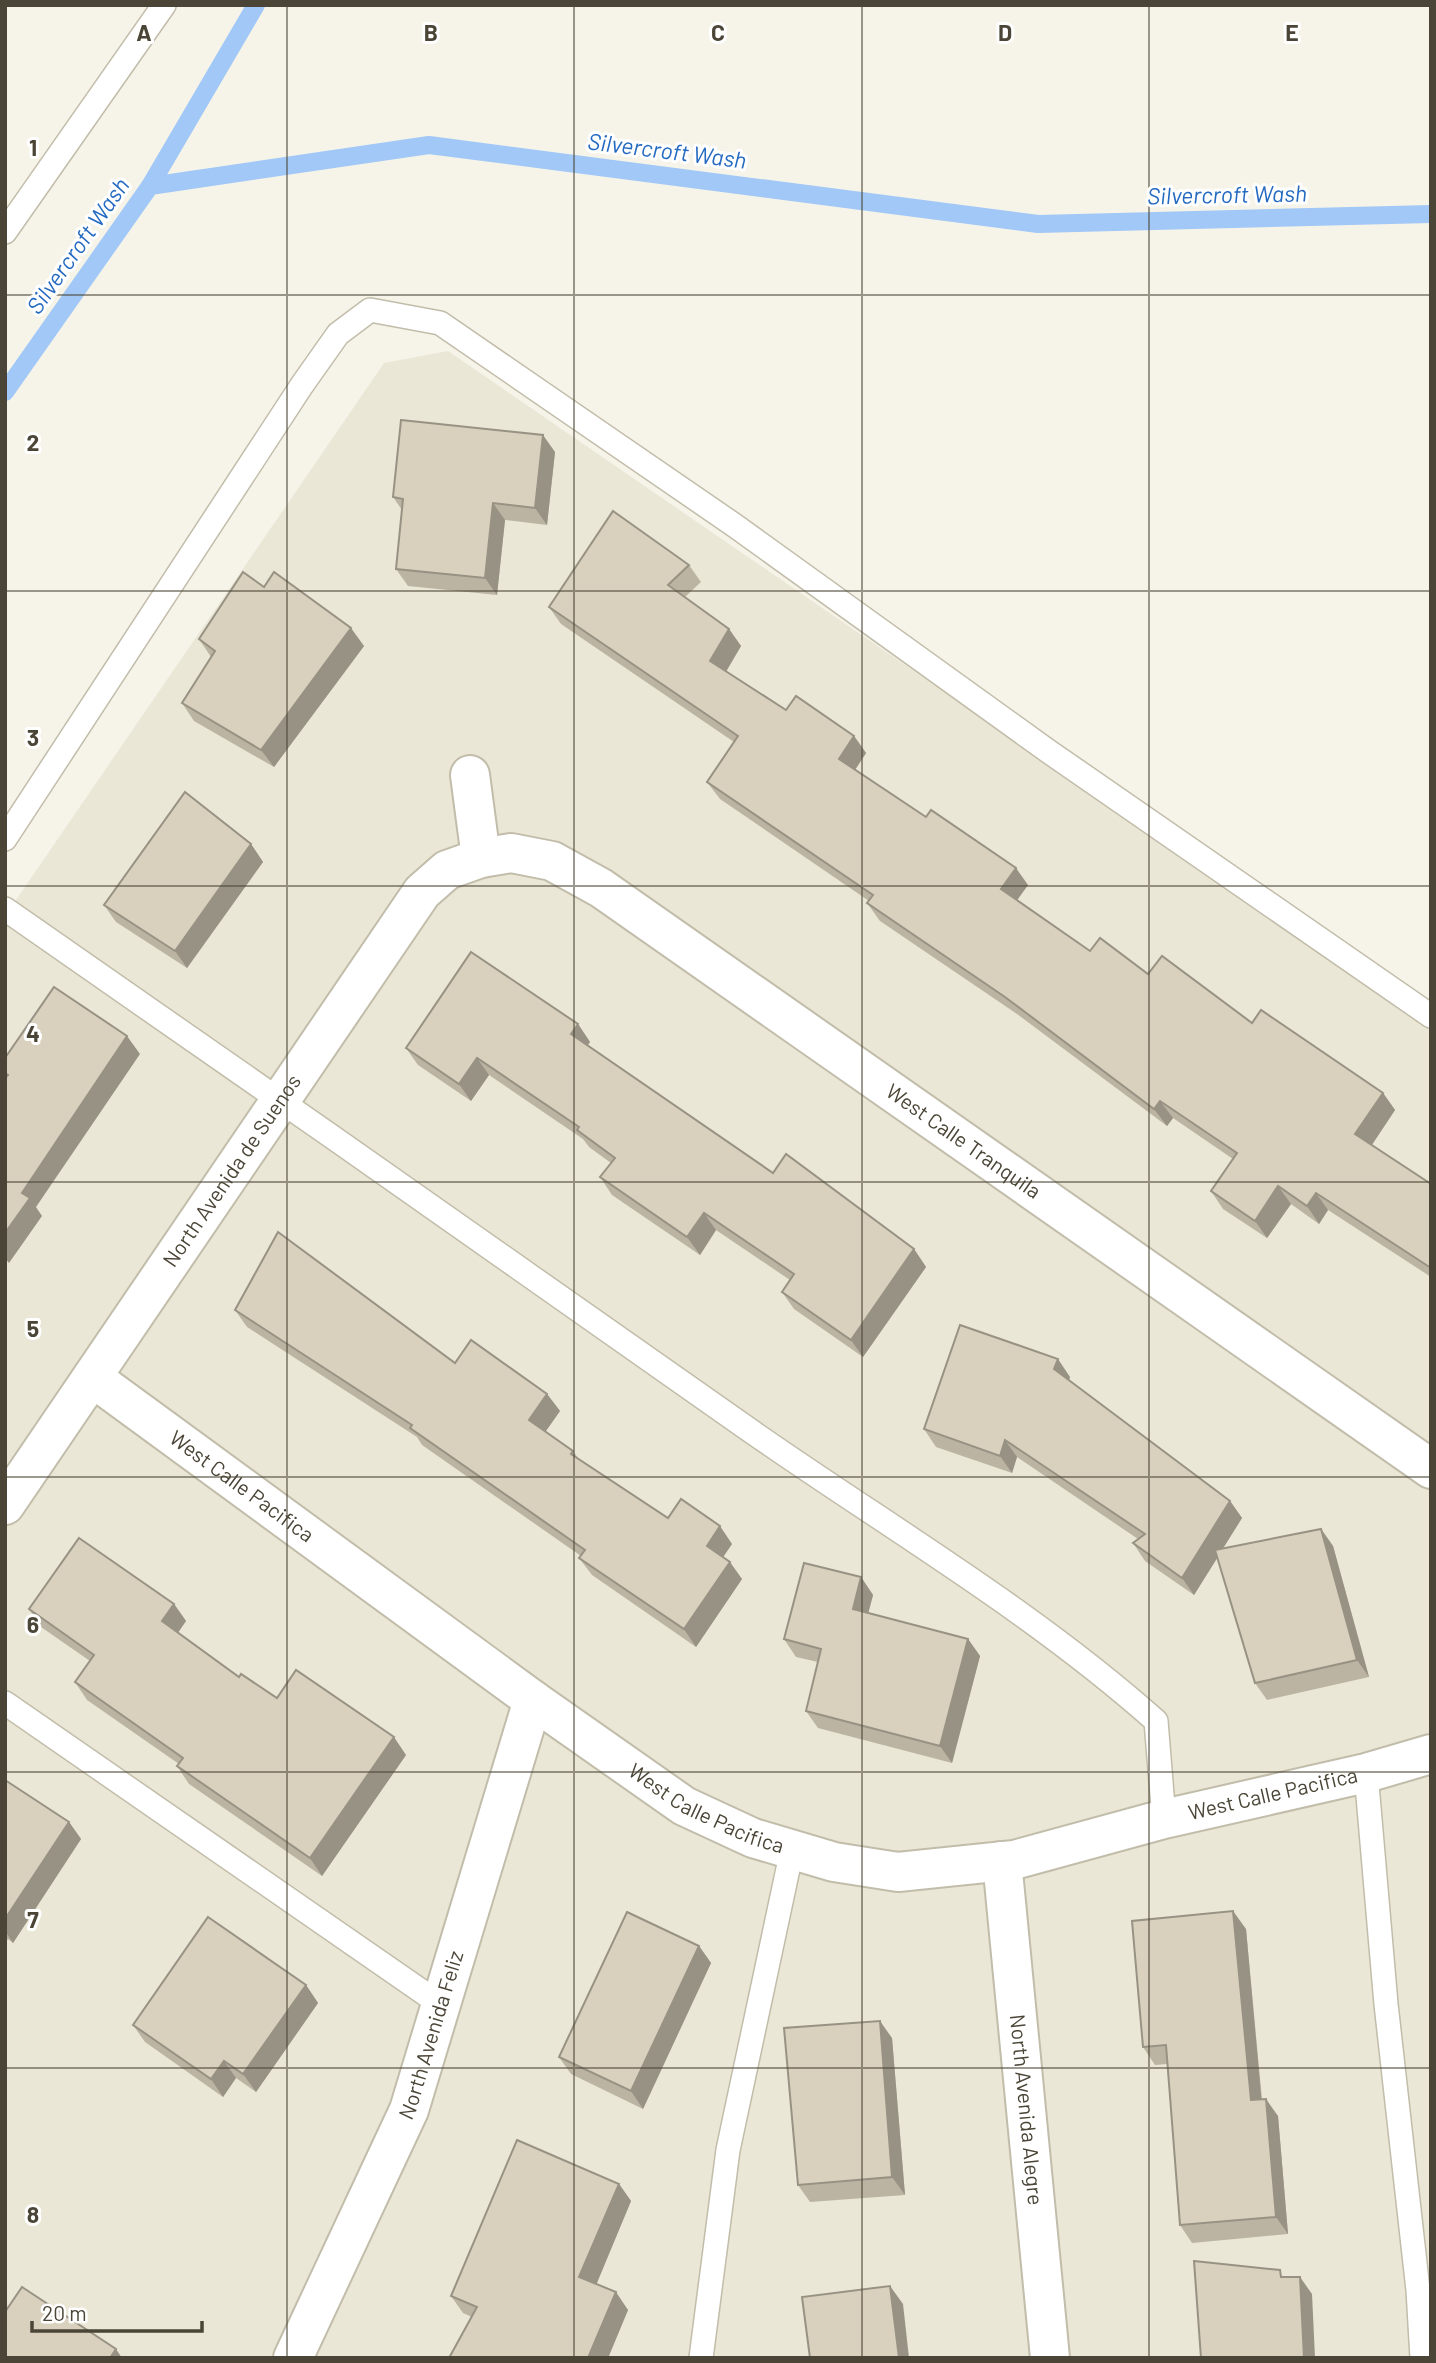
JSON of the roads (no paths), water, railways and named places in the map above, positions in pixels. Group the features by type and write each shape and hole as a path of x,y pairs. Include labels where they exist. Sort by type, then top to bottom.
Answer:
{"street":[{"path":"470,775 481,858"},
{"name":"West Calle Tranquila","path":"481,858 511,853 552,861 601,888 1431,1469"},
{"name":"North Avenida de Suenos","path":"5,1505 422,892 447,870 481,858"},
{"name":"West Calle Pacifica","path":"93,1378 533,1700 684,1807 753,1838 834,1862 898,1872 1002,1861 1164,1819 1366,1773 1431,1754"},
{"name":"North Avenida Feliz","path":"293,2358 409,2110 533,1700"},
{"name":"North Avenida Alegre","path":"1002,1861 1050,2358"}],"lane":[{"path":"5,232 164,5"},
{"path":"5,839 302,385 338,334 370,310 440,323 734,525 1048,751 1431,1016"},
{"path":"5,909 778,1450 954,1565 1103,1674 1156,1721 1164,1819"},
{"path":"5,1703 440,2004"},
{"path":"1366,1773 1386,2004 1418,2290 1422,2358"},
{"path":"701,2358 728,2150 792,1850"}],"waterway":[{"path":"150,186 256,5"},
{"name":"Silvercroft Wash","path":"5,392 150,186 429,145 1038,224 1431,214"}]}
